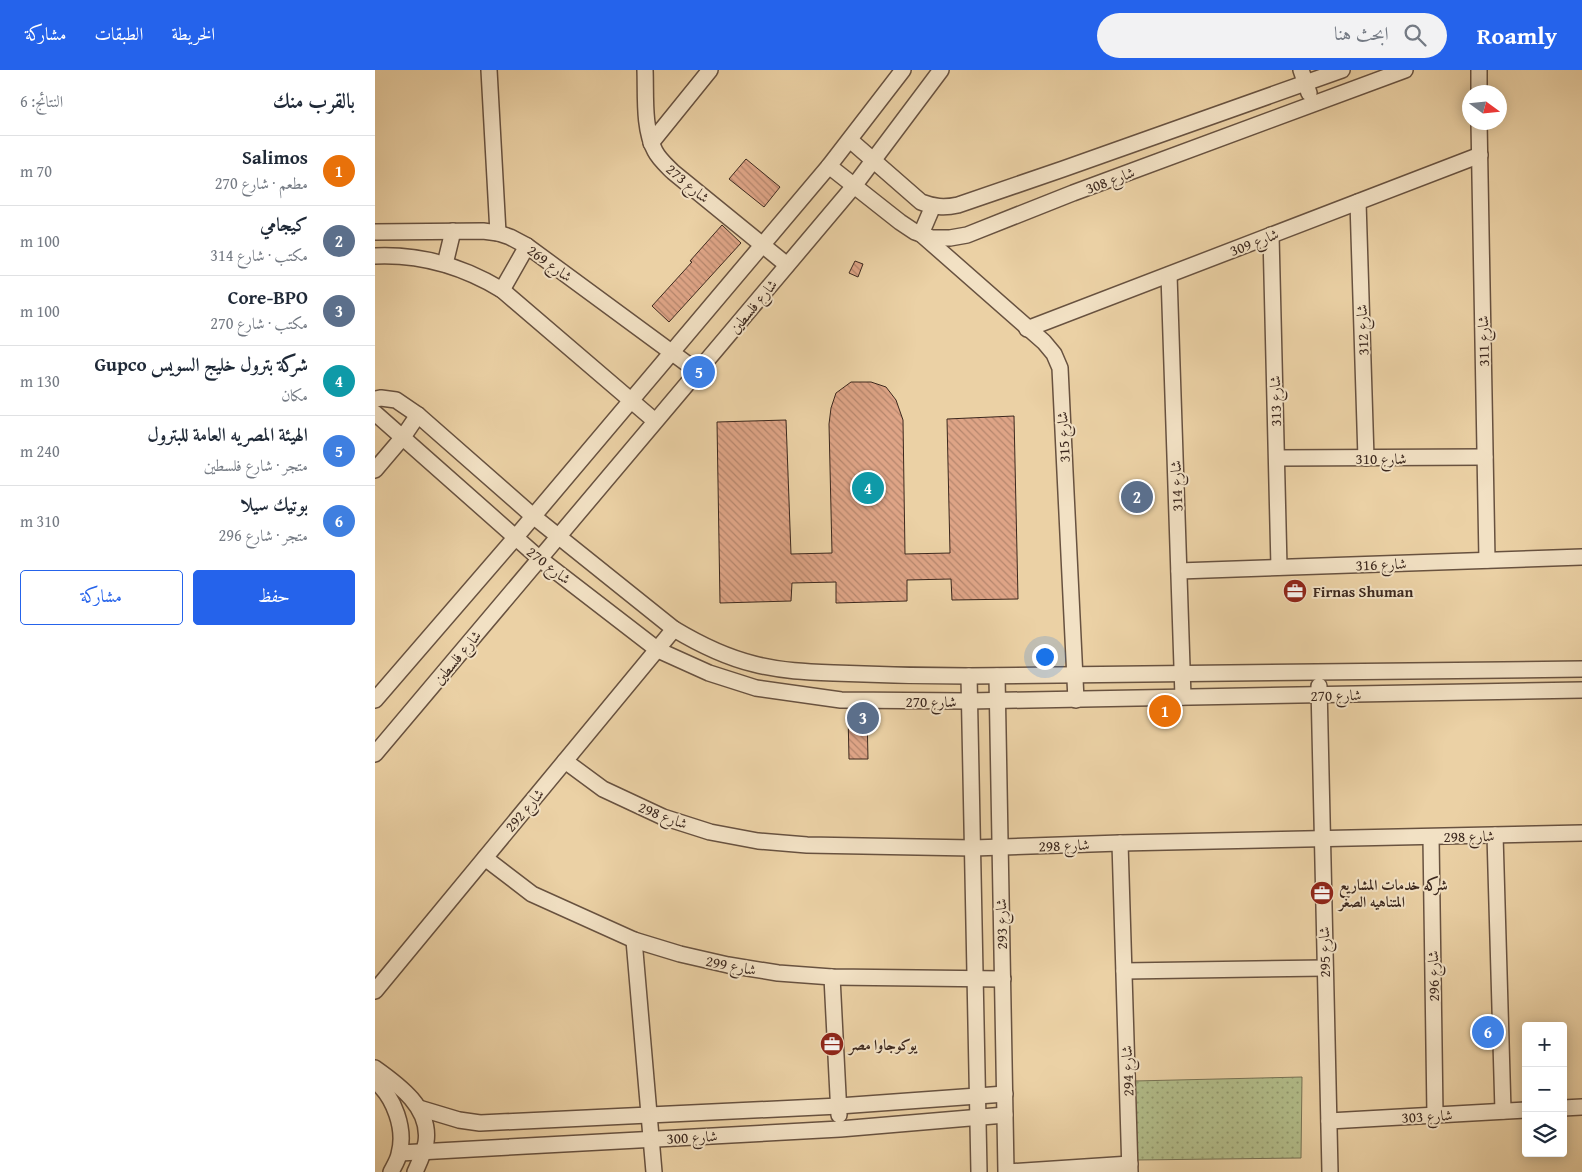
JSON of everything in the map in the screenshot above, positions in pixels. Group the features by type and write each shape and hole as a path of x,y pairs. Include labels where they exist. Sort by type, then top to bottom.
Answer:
{"street":[{"path":"489,70 498,233"},
{"name":"شارع 273","path":"645,70 648,127 655,152 663,163 787,266"},
{"path":"651,143 710,70"},
{"path":"375,700 515,538 829,166 903,70"},
{"name":"شارع فلسطين","path":"375,754 854,186 941,70"},
{"name":"شارع 308","path":"933,206 958,205 1241,106 1303,77 1342,70"},
{"name":"شارع 308","path":"829,166 915,232 932,238 950,238 967,235 1405,70"},
{"path":"1479,70 1479,85"},
{"path":"1303,77 1313,104"},
{"path":"1241,106 1248,128"},
{"name":"شارع 311","path":"1479,130 1487,560"},
{"path":"1157,136 1165,159"},
{"path":"850,140 921,202 933,206 921,234"},
{"name":"شارع 309","path":"1027,329 1480,155"},
{"path":"1063,169 1073,194"},
{"name":"شارع 312","path":"1358,202 1366,458"},
{"path":"445,264 453,231"},
{"name":"شارع 269","path":"375,232 475,231 498,233 510,237 527,246 697,371"},
{"name":"شارع 315","path":"921,234 1044,342 1054,354 1060,368 1075,700"},
{"name":"شارع 313","path":"1271,235 1279,567"},
{"path":"502,290 527,246"},
{"path":"375,256 412,257 445,264 502,290 655,422"},
{"name":"شارع 314","path":"1169,275 1183,697"},
{"name":"شارع 270","path":"375,399 396,400 419,415 533,516 674,630 726,656 754,664 783,670 867,675 969,676 1582,669"},
{"name":"شارع 270","path":"375,413 540,559 658,650 709,673 756,688 841,700 969,701 1582,690"},
{"path":"375,470 419,415"},
{"name":"شارع 310","path":"1277,458 1485,457"},
{"name":"شارع 316","path":"1179,571 1582,557"},
{"name":"شارع 292","path":"375,990 674,630"},
{"name":"شارع 295","path":"1319,673 1330,1172"},
{"path":"867,675 868,700"},
{"name":"شارع 293","path":"969,676 979,1172"},
{"name":"شارع 293","path":"997,676 1007,1172"},
{"name":"شارع 298","path":"565,761 596,785 663,817 710,832 758,841 807,845 973,848 1582,833"},
{"path":"1495,835 1503,1111"},
{"name":"شارع 296","path":"1431,837 1435,1115"},
{"name":"شارع 294","path":"1120,843 1130,1168"},
{"name":"شارع 299","path":"485,858 532,894 634,940 680,954 728,965 778,973 832,977 1003,979"},
{"path":"634,940 654,1172"},
{"path":"1124,971 1325,968"},
{"path":"832,977 840,1129"},
{"name":"شارع 300","path":"375,1068 408,1095 419,1108 426,1125 426,1142 423,1151 840,1129 1005,1115"},
{"path":"375,1081 392,1101 399,1123 400,1153 391,1172"},
{"name":"شارع 300","path":"419,1108 480,1123 839,1106 1005,1094"},
{"path":"1567,1108 1582,1107"},
{"name":"شارع 303","path":"1329,1121 1522,1110"},
{"path":"400,1153 423,1151 415,1172"},
{"path":"1007,1172 1130,1168"}],"green space":[{"path":"1302,1077 1301,1158 1135,1160 1134,1081"}],"building":[{"path":"746,159 780,187 764,207 729,179"},
{"path":"722,225 741,243 669,322 652,306"},
{"path":"855,261 863,264 858,277 849,273"},
{"path":"851,382 871,382 886,387 896,400 903,420 905,554 950,553 947,419 1014,416 1018,599 952,600 951,579 907,580 907,601 836,603 836,582 792,583 791,601 720,603 717,422 786,420 791,554 832,553 829,424 831,408 836,393"},
{"path":"848,713 867,713 868,759 849,759"}],"place":[{"name":"الهيئة المصريه العامة للبترول","path":"699,372"},
{"name":"شركة بترول خليج السويس Gupco","path":"868,488"},
{"name":"كيجامي","path":"1137,497"},
{"name":"Firnas Shuman","path":"1295,591"},
{"name":"Salimos","path":"1165,711"},
{"name":"Core-BPO","path":"863,718"},
{"name":"شركه خدمات المشاريع المتناهيه الصغر","path":"1322,893"},
{"name":"بوتيك سيلا","path":"1488,1032"},
{"name":"يوكوجاوا مصر","path":"832,1044"}]}
